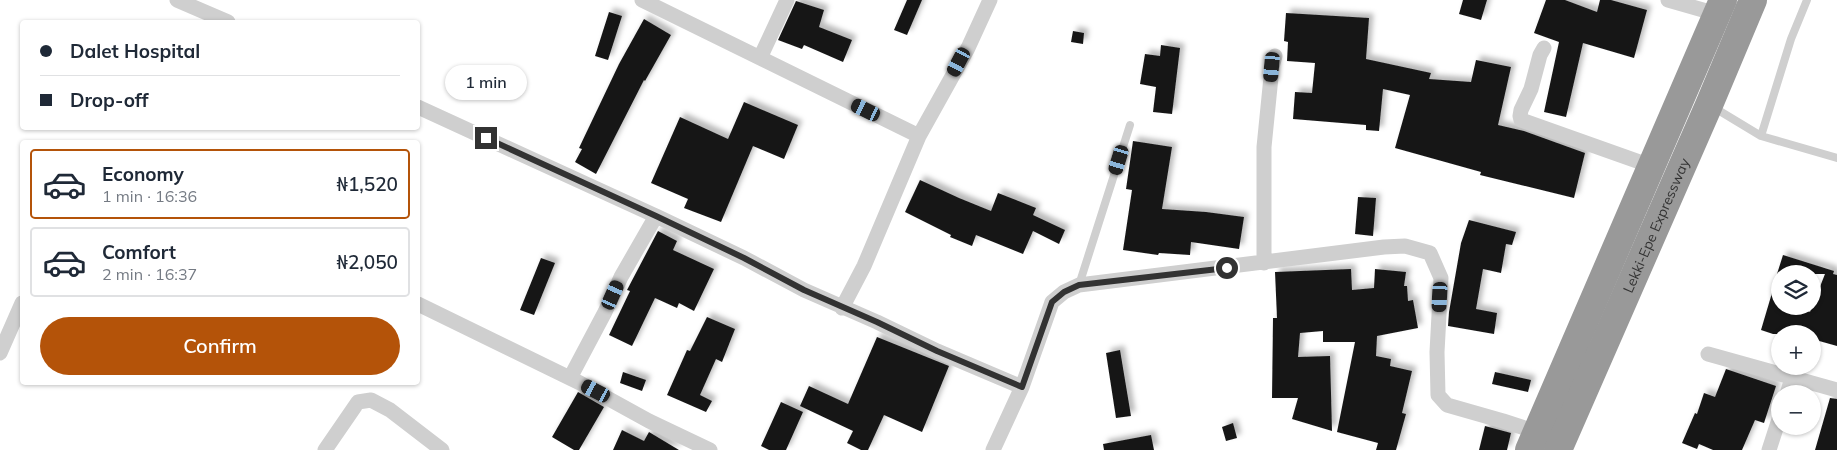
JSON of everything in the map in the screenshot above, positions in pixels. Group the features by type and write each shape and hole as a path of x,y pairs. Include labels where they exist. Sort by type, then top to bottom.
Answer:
{"highway":[{"name":"Lekki-Epe Expressway","path":"1558,450 1753,0"},
{"name":"Lekki-Epe Expressway","path":"1533,441 1720,7"}],"street":[{"path":"178,0 223,20"},
{"path":"642,0 919,136"},
{"path":"760,58 787,0"},
{"path":"842,308 864,266 919,136 968,48 990,0"},
{"path":"1668,0 1720,7"},
{"path":"1544,48 1540,55 1531,88 1521,110 1521,120 1651,166"},
{"path":"1264,263 1264,147 1272,67 1276,56"},
{"path":"420,108 656,216 842,308 1022,387"},
{"path":"570,378 606,312 621,277 656,216"},
{"path":"993,450 1022,387 1052,302 1064,292 1079,285 1384,247 1405,246 1430,254 1441,278 1437,352 1438,395 1447,405 1503,421 1533,441"},
{"path":"420,305 570,378 649,421 710,450"},
{"path":"0,353 20,308"},
{"path":"1708,354 1837,390"},
{"path":"1790,385 1792,378"},
{"path":"325,450 358,402 371,400 390,410 442,450"},
{"path":"1768,450 1773,435"}],"lane":[{"path":"1761,136 1791,39 1807,0"},
{"path":"1709,105 1761,136 1837,158"},
{"path":"1079,285 1130,125"}],"building":[{"path":"907,0 922,0 907,35 894,30"},
{"path":"1463,0 1487,0 1481,20 1459,14"},
{"path":"1546,0 1565,0 1597,12 1600,0 1611,0 1647,10 1634,58 1583,43 1566,117 1544,112 1559,42 1534,33"},
{"path":"796,1 824,10 819,27 852,40 843,62 804,45 802,49 778,40"},
{"path":"609,12 622,16 608,60 595,56"},
{"path":"1286,13 1369,18 1366,59 1431,73 1429,79 1471,82 1476,60 1511,67 1498,125 1524,131 1585,153 1574,198 1480,175 1481,172 1395,148 1410,95 1383,89 1379,131 1366,130 1366,125 1293,119 1295,92 1312,93 1315,63 1287,61 1288,42 1284,41"},
{"path":"644,19 671,35 644,80 596,174 575,162 582,149 579,148 619,64"},
{"path":"1073,31 1084,33 1083,44 1071,42"},
{"path":"1161,45 1180,48 1172,114 1153,112 1156,87 1140,84 1145,54 1160,56"},
{"path":"744,102 798,125 784,159 753,146 721,222 684,208 688,199 651,183 680,117 728,139"},
{"path":"1133,141 1172,147 1162,209 1244,217 1239,249 1191,242 1190,255 1159,253 1158,255 1123,250 1132,190 1126,189"},
{"path":"920,180 991,211 998,193 1036,208 1033,215 1065,230 1059,244 1033,231 1023,254 976,235 972,246 950,237 951,235 905,212"},
{"path":"1358,197 1376,198 1373,236 1355,234"},
{"path":"1469,220 1516,232 1512,245 1506,244 1501,273 1483,269 1476,309 1497,313 1494,334 1448,326 1461,243"},
{"path":"658,231 677,241 673,250 714,269 694,311 679,303 677,308 655,298 632,346 609,335 630,291 627,290"},
{"path":"1783,255 1815,265 1780,265"},
{"path":"541,258 555,263 534,315 520,310"},
{"path":"1821,267 1834,271 1833,274 1837,275 1837,346 1821,342 1821,325 1771,325 1771,333 1761,330 1771,296 1771,315 1821,315 1821,284 1825,274 1821,274"},
{"path":"1351,269 1352,290 1374,288 1375,269 1406,272 1404,286 1407,286 1408,301 1413,300 1418,328 1377,336 1376,356 1391,359 1390,366 1412,371 1402,413 1406,414 1396,450 1376,450 1378,443 1337,432 1355,342 1323,342 1323,331 1300,333 1298,357 1330,356 1332,431 1292,419 1298,398 1272,398 1273,318 1277,318 1275,272"},
{"path":"707,317 735,329 722,362 716,359 700,395 712,401 706,412 667,395 687,350 690,351"},
{"path":"877,337 949,366 922,432 884,415 868,450 861,450 847,443 853,431 800,406 809,386 848,404"},
{"path":"1120,350 1131,416 1116,418 1106,353"},
{"path":"1726,369 1773,385 1771,385 1771,401 1764,423 1755,420 1742,450 1713,450 1699,444 1697,449 1682,443 1695,413 1697,414 1704,393 1715,397"},
{"path":"623,372 646,380 642,391 620,383"},
{"path":"1495,372 1531,380 1528,392 1492,384"},
{"path":"578,392 604,407 579,450 574,450 552,437"},
{"path":"1830,398 1837,399 1837,450 1815,450 1819,435 1821,435"},
{"path":"781,402 803,412 786,450 769,450 761,446"},
{"path":"1233,423 1237,438 1226,441 1222,427"},
{"path":"1485,426 1511,433 1507,450 1479,450"},
{"path":"622,430 644,441 649,432 679,450 613,450"},
{"path":"1151,435 1154,450 1104,450 1103,444"}],"route":[{"path":"486,138 744,258 769,273 842,308 1022,387 1052,302 1064,292 1079,285 1227,268"}]}
